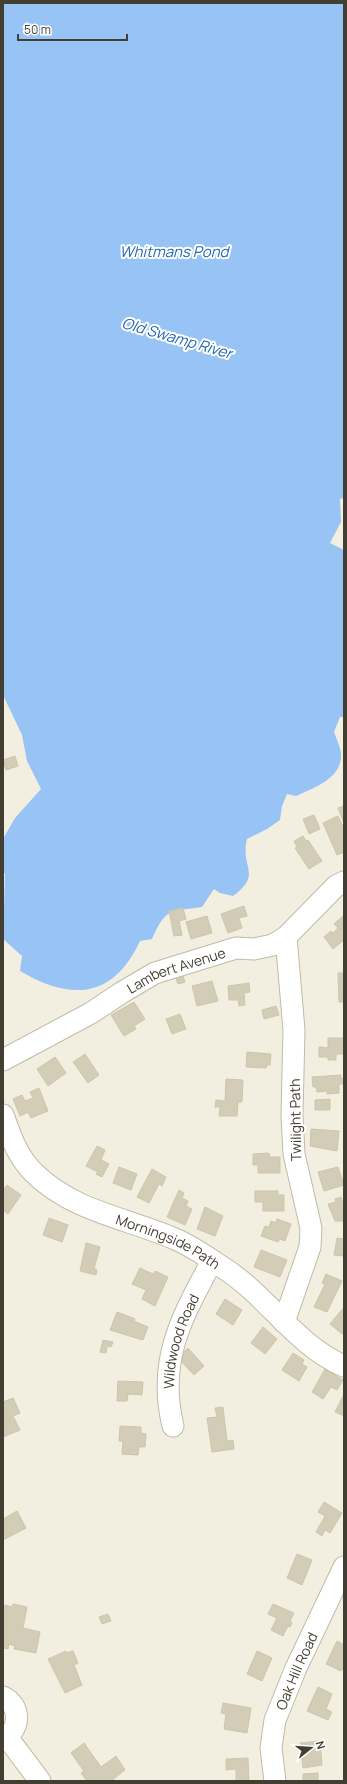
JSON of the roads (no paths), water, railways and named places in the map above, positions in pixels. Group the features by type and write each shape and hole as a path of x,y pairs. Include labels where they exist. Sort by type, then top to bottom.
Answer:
{"street":[{"name":"Lambert Avenue","path":"3,1060 92,1013 121,993 155,973 236,948 254,949 273,945 286,937 336,886 344,882"},
{"name":"Twilight Path","path":"284,1322 310,1247 311,1228 294,1154 292,1115 294,1030 286,937"},
{"name":"Morningside Path","path":"3,1115 13,1144 34,1174 67,1198 102,1215 176,1239 212,1261 241,1280 284,1322 316,1349 344,1366"},
{"name":"Wildwood Road","path":"173,1426 167,1398 167,1375 175,1337 185,1311 212,1261"},
{"name":"Oak Hill Road","path":"275,1781 271,1748 275,1720 296,1668 344,1567"},
{"path":"3,1697 12,1702 17,1717 13,1732 5,1738 40,1781"}],"water":[{"name":"Whitmans Pond","path":"3,3 344,3 344,498 340,499 341,522 330,543 344,550 344,717 340,717 334,732 341,753 340,762 337,769 326,781 296,796 287,794 282,806 280,820 267,829 247,839 246,857 249,876 247,882 242,888 233,896 220,893 214,889 202,907 171,912 157,928 152,939 140,941 129,960 117,974 104,984 89,989 73,990 56,987 39,981 20,971 22,956 3,939 5,874 3,872 3,839 15,818 41,789 27,761 22,735 3,695"}],"water label":[{"name":"Old Swamp River","path":"177,338"}]}
